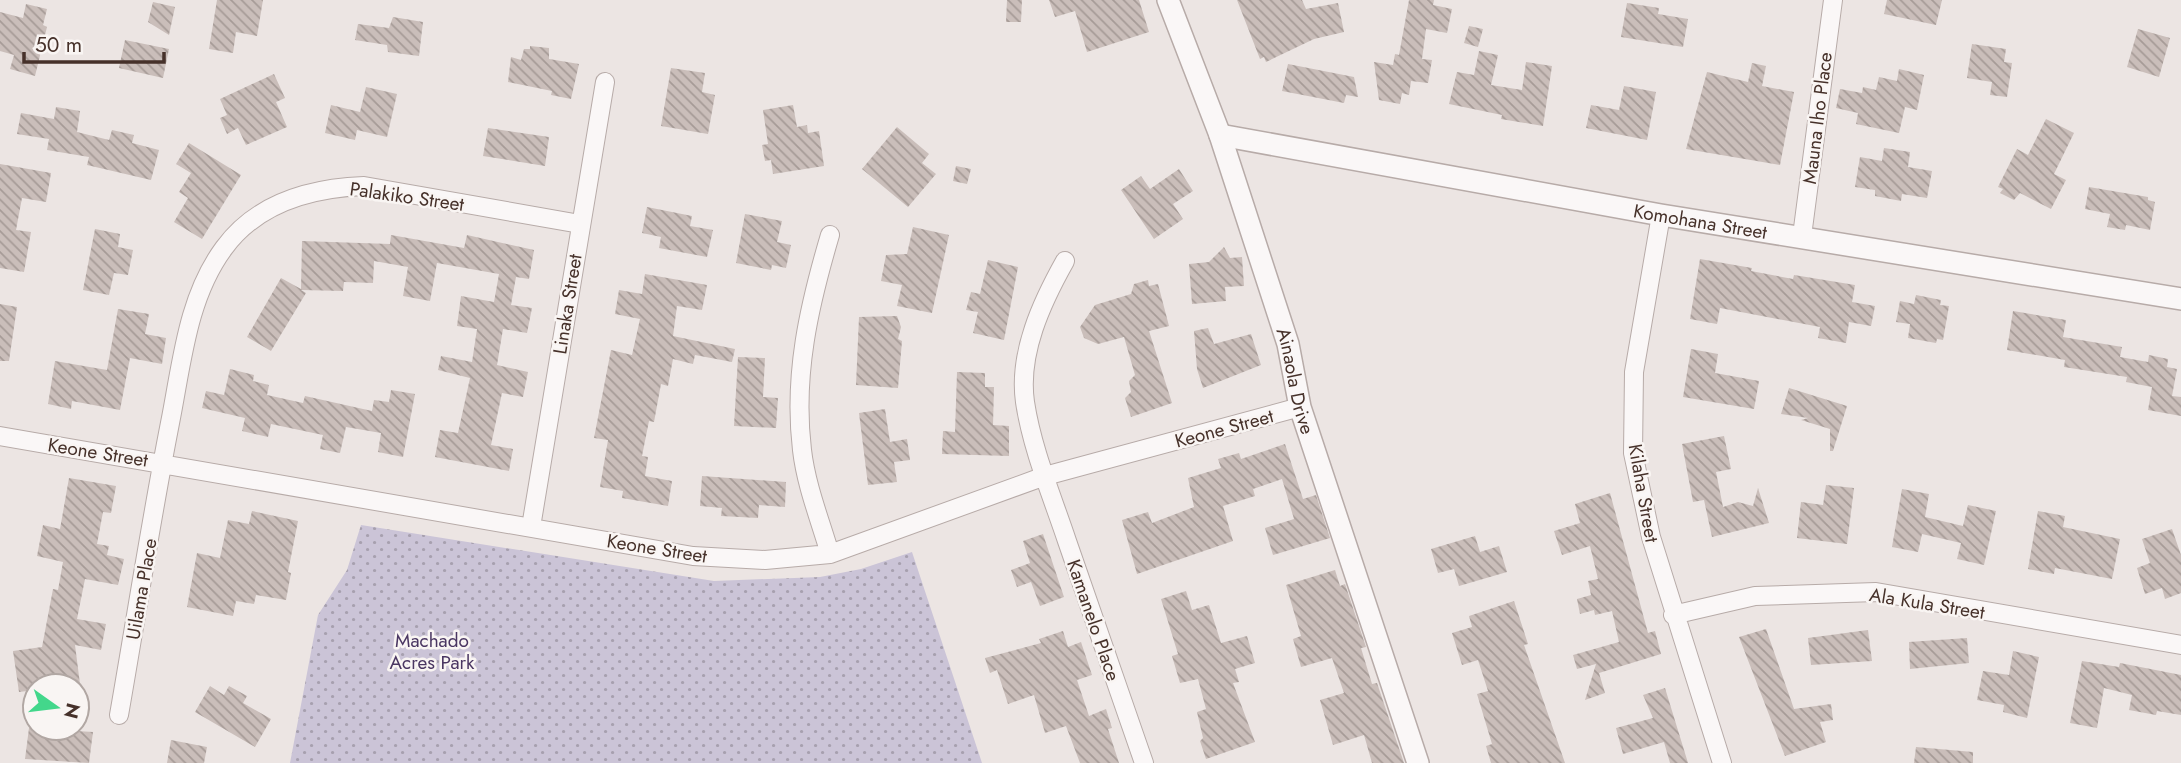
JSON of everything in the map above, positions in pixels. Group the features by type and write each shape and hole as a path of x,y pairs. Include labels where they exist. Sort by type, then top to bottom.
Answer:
{"street":[{"name":"Ainaola Drive","path":"1168,0 1220,135 1288,344 1300,407 1418,763"},
{"name":"Mauna Iho Place","path":"1802,236 1833,0"},
{"name":"Linaka Street","path":"531,527 605,82"},
{"name":"Komohana Street","path":"1220,135 1661,215 2181,299"},
{"name":"Palakiko Street","path":"163,462 195,300 208,271 225,245 247,223 273,206 322,189 364,186 580,224"},
{"name":"Kilaha Street","path":"1661,215 1634,372 1633,453 1651,537 1673,615 1722,763"},
{"path":"830,554 802,452 799,375 810,303 831,235"},
{"name":"Kamanelo Place","path":"1065,261 1043,305 1027,364 1025,401 1045,476 1144,763"},
{"name":"Keone Street","path":"0,436 163,462 693,556 765,560 830,554 1045,476 1300,407"},
{"name":"Uilama Place","path":"119,715 163,462"},
{"name":"Ala Kula Street","path":"1673,615 1755,596 1876,593 2181,645"}],"green space":[{"name":"Machado Acres Park","path":"361,525 714,581 820,577 861,569 912,552 982,763 290,763 318,615 347,570"}],"building":[{"path":"217,0 263,0 257,36 236,32 233,53 209,49"},
{"path":"1007,0 1022,0 1021,22 1006,22"},
{"path":"1049,0 1139,0 1149,32 1087,52 1075,11 1055,17"},
{"path":"1237,0 1302,0 1306,9 1338,3 1344,32 1314,39 1266,62 1264,57 1260,59"},
{"path":"1409,0 1434,0 1433,5 1452,9 1447,33 1426,29 1422,59 1432,60 1428,83 1411,81 1409,95 1402,93 1400,104 1379,100 1374,62 1393,65 1395,54 1399,55"},
{"path":"1887,0 1942,0 1936,25 1884,14"},
{"path":"153,2 175,7 169,35 148,22"},
{"path":"1627,3 1659,8 1658,14 1688,19 1683,47 1621,37"},
{"path":"26,4 47,9 43,25 47,27 35,76 10,69 14,55 0,51 0,12 23,18"},
{"path":"393,17 423,22 419,56 388,52 387,45 355,40 358,24 389,28"},
{"path":"1469,26 1483,29 1478,47 1464,43"},
{"path":"2138,29 2170,38 2159,77 2127,67"},
{"path":"125,40 169,49 163,78 119,68"},
{"path":"1972,44 2006,49 2004,62 2012,63 2007,97 1990,95 1992,82 1967,78"},
{"path":"530,46 549,48 549,59 579,64 571,99 551,95 552,91 508,82 511,57 521,60 524,49 530,49"},
{"path":"1479,51 1498,55 1491,85 1522,90 1526,62 1552,66 1543,126 1501,119 1502,115 1449,104 1457,72 1474,75"},
{"path":"1752,63 1766,66 1762,86 1794,92 1780,165 1686,149 1707,72 1748,82"},
{"path":"1288,64 1354,77 1358,97 1346,95 1344,103 1282,91"},
{"path":"671,68 705,73 702,92 715,95 708,134 661,126"},
{"path":"1899,69 1924,75 1917,110 1905,107 1899,133 1856,124 1858,113 1836,108 1840,89 1862,93 1863,87 1876,90 1879,77 1897,81"},
{"path":"274,74 285,98 276,102 287,127 246,145 238,128 227,134 220,118 227,115 220,99"},
{"path":"1624,86 1656,92 1647,140 1586,128 1591,105 1619,110"},
{"path":"366,87 397,94 387,137 357,130 355,140 325,133 331,105 360,112"},
{"path":"793,105 797,127 807,125 808,133 819,131 824,166 773,174 771,160 765,161 762,145 768,144 763,110"},
{"path":"56,107 80,111 77,132 109,140 112,130 134,135 132,143 159,150 151,180 87,165 89,157 47,150 49,139 17,134 21,113 54,119"},
{"path":"2046,119 2074,133 2054,174 2066,180 2051,209 2020,193 2014,200 2000,193 2003,189 1998,187 2017,149 2028,155"},
{"path":"897,127 929,154 922,163 936,174 908,207 862,169"},
{"path":"488,128 549,137 545,166 483,156"},
{"path":"189,143 241,175 202,239 174,222 188,198 179,192 191,173 176,164"},
{"path":"1884,148 1910,152 1908,167 1932,171 1927,198 1902,194 1901,201 1875,196 1875,190 1855,187 1860,157 1882,161"},
{"path":"0,164 51,173 46,202 22,198 16,230 31,232 24,272 0,268"},
{"path":"956,166 971,169 967,184 953,181"},
{"path":"1179,169 1193,191 1173,204 1183,219 1154,239 1121,190 1141,176 1150,189"},
{"path":"2089,187 2148,197 2148,200 2155,202 2150,230 2126,225 2125,230 2107,227 2110,214 2085,209"},
{"path":"647,207 692,216 690,226 713,230 707,257 659,248 661,237 642,233"},
{"path":"745,214 782,221 777,242 791,245 786,268 772,265 771,270 736,263"},
{"path":"913,227 949,235 932,313 897,306 902,285 881,281 886,255 907,254"},
{"path":"95,229 120,234 118,247 133,250 128,275 114,273 109,295 83,290"},
{"path":"391,235 464,248 467,235 534,250 529,279 516,277 511,305 532,308 527,333 503,329 497,365 528,372 523,397 502,393 491,445 513,449 509,471 435,457 440,430 458,433 470,378 438,370 441,356 472,362 477,329 457,326 461,296 494,302 499,274 437,263 430,301 403,296 408,267 374,261 373,283 344,282 343,291 301,290 306,293 271,351 247,337 281,278 301,289 302,241 390,244"},
{"path":"1224,247 1230,258 1242,257 1244,286 1225,287 1226,301 1192,304 1189,264 1209,262"},
{"path":"1700,259 1752,268 1751,271 1793,279 1794,275 1855,285 1852,302 1875,306 1871,326 1849,322 1846,343 1818,338 1820,327 1720,308 1717,324 1690,319"},
{"path":"988,260 1018,267 1004,340 973,333 978,312 966,310 971,292 980,294"},
{"path":"645,274 707,285 702,310 677,306 673,336 735,349 732,362 695,355 693,364 673,359 668,386 661,384 654,422 649,421 642,456 648,457 645,476 672,481 668,506 622,498 623,491 600,487 608,440 594,438 611,350 632,355 640,319 615,314 619,290 642,294"},
{"path":"1148,280 1149,286 1158,284 1169,326 1149,331 1172,403 1131,417 1125,398 1131,392 1129,381 1135,375 1124,337 1098,344 1084,338 1080,327 1095,305 1131,294 1134,284"},
{"path":"1916,295 1941,300 1940,305 1949,306 1943,340 1937,339 1936,343 1908,338 1910,324 1896,322 1900,301 1914,304"},
{"path":"0,304 17,307 9,361 0,361"},
{"path":"118,309 149,314 145,334 166,338 162,364 130,358 120,410 72,401 71,409 48,404 55,361 107,370"},
{"path":"2013,311 2066,320 2063,337 2122,347 2120,357 2148,362 2149,355 2168,359 2167,367 2177,369 2172,396 2181,397 2181,416 2148,410 2152,387 2126,382 2127,377 2064,367 2065,360 2007,350"},
{"path":"897,316 901,327 898,339 902,341 898,388 856,385 859,317"},
{"path":"1208,328 1214,344 1251,334 1261,365 1203,388 1197,369 1194,331"},
{"path":"1691,349 1718,354 1715,373 1759,381 1754,409 1683,397"},
{"path":"738,357 765,358 763,397 778,398 776,428 734,426"},
{"path":"230,369 254,375 253,381 269,385 267,395 303,403 305,396 372,411 374,400 389,402 391,390 415,394 403,457 378,452 381,433 346,427 340,453 320,449 323,435 271,424 268,437 242,431 245,418 202,408 206,391 224,395"},
{"path":"957,372 985,373 985,387 994,387 993,425 1009,426 1009,456 942,454 943,431 955,432"},
{"path":"1789,388 1847,406 1833,451 1830,451 1830,429 1801,420 1808,418 1781,414"},
{"path":"885,409 890,442 907,439 910,460 894,462 897,482 868,485 859,413"},
{"path":"1724,436 1731,469 1716,472 1723,507 1738,502 1753,506 1758,488 1769,523 1712,537 1704,500 1693,502 1682,444"},
{"path":"1285,444 1303,499 1316,495 1330,538 1273,555 1265,528 1294,519 1282,479 1253,489 1255,496 1223,506 1233,541 1137,574 1122,520 1148,512 1152,523 1194,507 1188,478 1221,468 1218,459 1239,453 1241,459"},
{"path":"702,476 786,482 785,507 759,505 758,518 721,516 722,508 700,506"},
{"path":"69,478 116,486 111,513 103,512 97,544 109,546 107,555 124,559 118,585 85,579 77,619 106,624 101,650 75,645 78,672 21,672 19,692 13,651 42,647 53,589 58,590 63,562 37,556 43,525 60,529"},
{"path":"1826,485 1854,488 1847,544 1797,538 1801,502 1823,505"},
{"path":"1902,489 1929,494 1925,517 1963,526 1968,505 1996,511 1984,565 1957,559 1961,543 1922,534 1918,552 1892,547"},
{"path":"1610,493 1648,633 1655,631 1661,654 1599,673 1605,693 1585,700 1596,664 1577,669 1573,655 1619,642 1612,611 1595,615 1594,610 1580,614 1577,599 1591,595 1588,581 1598,579 1590,546 1562,555 1554,531 1580,523 1575,504"},
{"path":"252,511 298,521 288,572 291,573 286,600 256,595 254,604 236,601 233,616 187,607 197,553 220,558 228,520 249,524"},
{"path":"2038,511 2065,516 2063,527 2120,539 2112,579 2055,568 2054,574 2028,569"},
{"path":"2172,529 2181,555 2181,593 2165,599 2162,588 2145,594 2137,568 2150,563 2142,539"},
{"path":"1043,534 1064,597 1040,606 1031,582 1017,587 1011,570 1030,563 1023,541"},
{"path":"1475,536 1480,552 1499,546 1507,572 1459,586 1454,569 1438,573 1431,549"},
{"path":"1335,570 1340,586 1345,584 1366,647 1361,648 1372,684 1377,683 1404,763 1372,763 1364,735 1333,745 1320,700 1344,693 1332,658 1301,667 1293,639 1301,636 1286,585"},
{"path":"1186,591 1192,610 1209,605 1221,643 1247,636 1255,663 1235,669 1239,682 1233,683 1255,742 1206,759 1200,741 1203,738 1197,712 1206,709 1198,679 1180,683 1172,656 1178,654 1161,599"},
{"path":"1514,601 1528,644 1524,645 1565,763 1491,763 1486,746 1492,744 1477,694 1488,691 1478,660 1462,665 1452,633 1472,627 1469,616"},
{"path":"1766,629 1794,709 1831,704 1833,720 1820,722 1826,742 1785,756 1739,637"},
{"path":"1868,630 1872,661 1811,665 1808,638"},
{"path":"1063,631 1068,647 1081,642 1092,675 1077,680 1089,716 1106,709 1112,728 1108,729 1119,763 1080,763 1066,726 1045,733 1034,695 1008,704 997,670 990,673 985,658 1041,643 1039,639"},
{"path":"1967,638 1969,663 1910,669 1909,642"},
{"path":"2013,651 2039,657 2027,718 2003,712 2004,705 1977,700 1983,671 2009,675"},
{"path":"2082,661 2119,667 2120,663 2181,675 2181,715 2157,711 2156,715 2129,710 2132,695 2104,688 2097,728 2070,723"},
{"path":"210,686 224,695 229,686 247,696 243,703 271,719 255,747 195,712"},
{"path":"1665,688 1688,763 1670,763 1664,742 1623,754 1616,728 1653,718 1643,695"},
{"path":"93,732 89,763 25,759 27,742 91,742"},
{"path":"171,740 207,747 204,763 167,763"},
{"path":"1916,747 1973,752 1973,763 1914,763"}]}
